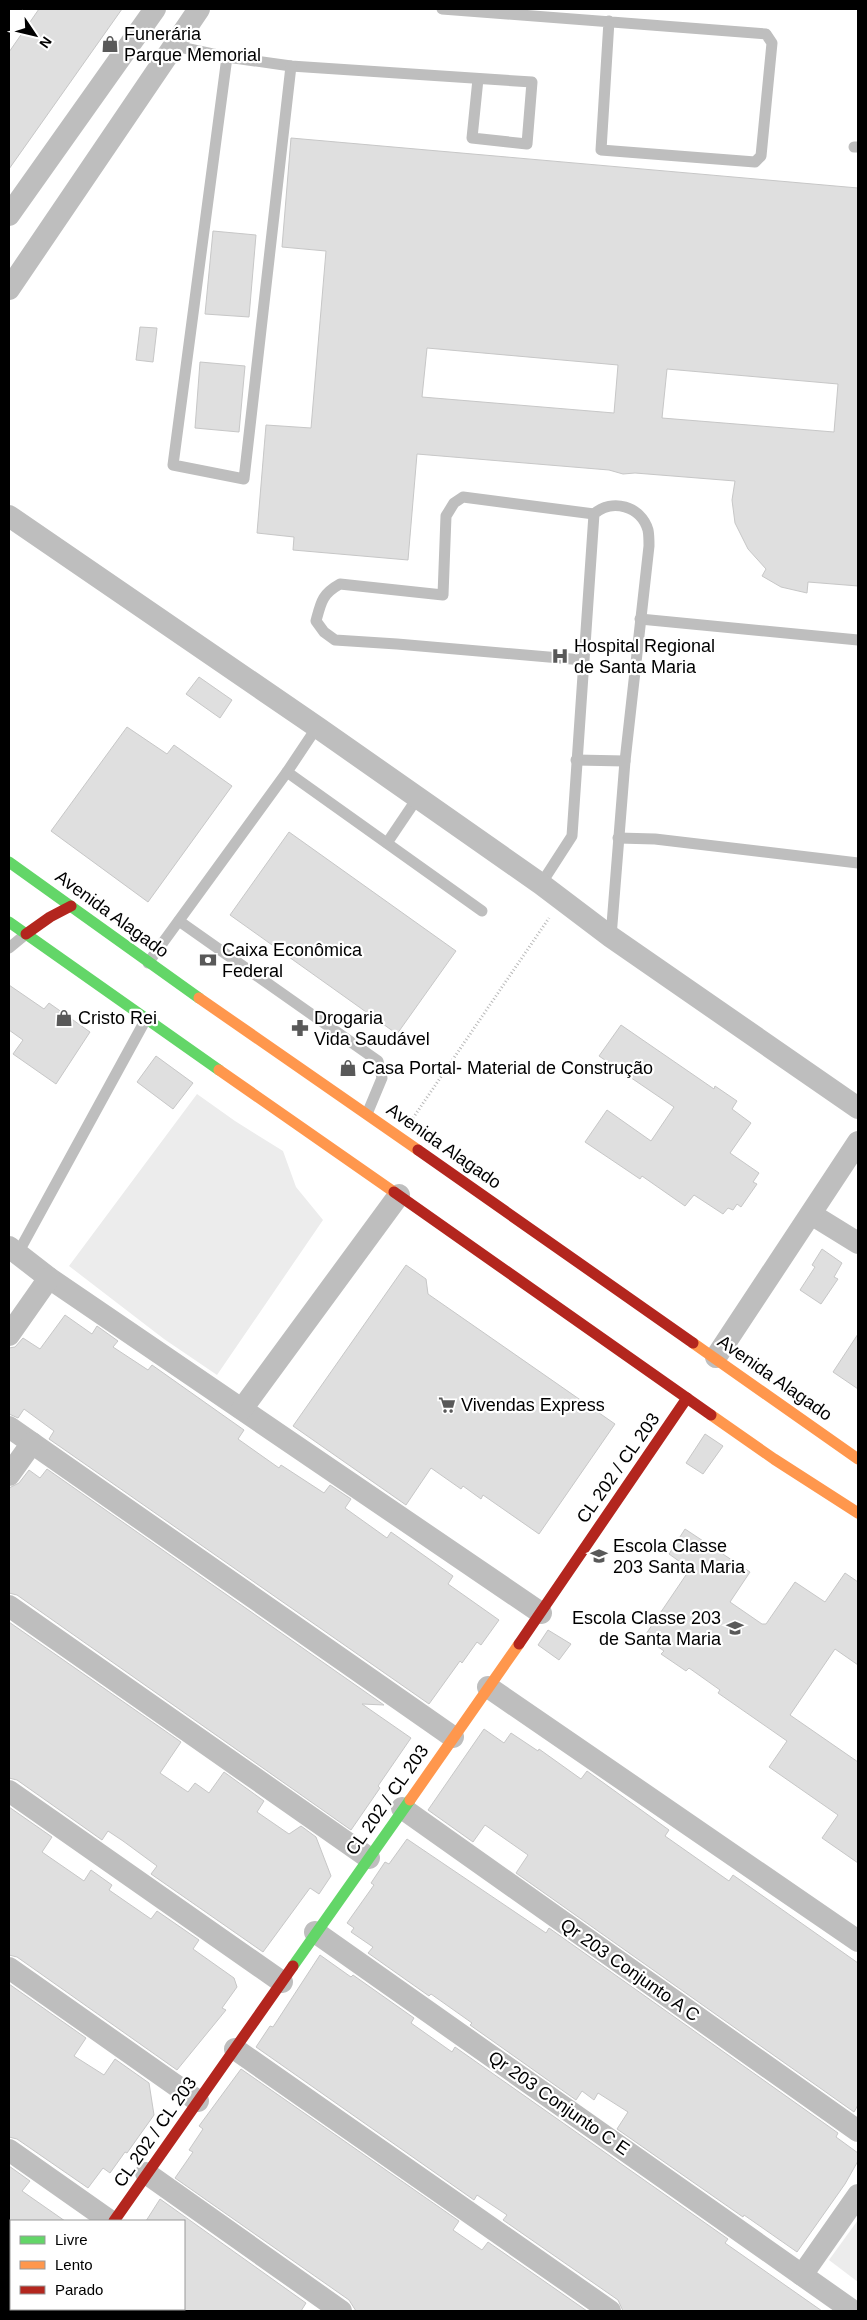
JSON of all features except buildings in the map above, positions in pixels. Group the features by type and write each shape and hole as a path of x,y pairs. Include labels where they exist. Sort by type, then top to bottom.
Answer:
{"main road":[{"name":"Avenida Alagado","path":"9,862 148,963 400,1136 716,1357 858,1459"},
{"path":"26,934 50,917 72,906"},
{"path":"9,922 147,1017 176,1040 774,1459 858,1513"},
{"name":"CL 202 / CL 203","path":"113,2220 541,1613 688,1398"},
{"path":"774,1459 821,1478 858,1504"}],"street":[{"path":"9,215 155,9"},
{"path":"9,289 199,9"},
{"path":"9,516 418,797 562,899 611,937 858,1108"},
{"path":"716,1357 858,1142"},
{"path":"242,1409 399,1195"},
{"path":"811,1214 858,1242"},
{"path":"13,1250 49,1278 541,1613"},
{"path":"9,1335 49,1278"},
{"path":"9,1427 453,1737"},
{"path":"9,1475 32,1443"},
{"path":"9,1606 369,1858"},
{"path":"488,1687 858,1941"},
{"path":"9,1790 282,1982"},
{"name":"Qr 203 Conjunto A C","path":"402,1808 858,2131"},
{"name":"Qr 203 Conjunto C E","path":"315,1932 853,2311"},
{"path":"9,1968 198,2101"},
{"path":"235,2049 610,2311"},
{"path":"9,2150 111,2220"},
{"path":"146,2173 341,2311"},
{"path":"802,2275 858,2195"}],"lane":[{"path":"442,9 609,21 766,34 772,43 761,156 755,162 601,150 609,21"},
{"path":"175,46 227,57 291,66 532,82 527,144 472,138 478,79"},
{"path":"227,57 173,465 244,479 291,66"},
{"path":"582,660 336,640 324,632 316,621 321,600 330,590 340,584 443,595 446,516 454,503 463,497 594,514 602,508 622,506 635,511 642,518 648,530 649,546 625,762 611,937"},
{"path":"541,884 572,836 582,660 594,514"},
{"path":"640,619 858,640"},
{"path":"148,963 287,772 317,727"},
{"path":"576,760 625,762"},
{"path":"287,772 482,911"},
{"path":"387,843 418,797"},
{"path":"618,838 655,840 858,863"},
{"path":"179,921 378,1061 382,1078 367,1114"},
{"path":"9,948 26,934"},
{"path":"13,1250 147,1017"}],"path":[{"path":"400,1136 449,1068 562,899"}],"shaded area":[{"path":"197,1094 235,1121 283,1151 296,1187 323,1220 217,1375 164,1339 69,1266"},
{"path":"858,2220 858,2282 829,2260"}],"traffic: fast":[{"path":"9,862 199,998"},
{"path":"9,922 219,1070"},
{"path":"293,1966 410,1800"}],"traffic: slow":[{"path":"199,998 418,1150"},
{"path":"219,1070 394,1192"},
{"path":"693,1343 858,1459"},
{"path":"711,1415 774,1459 858,1513"},
{"path":"410,1800 519,1644"}],"traffic: jam":[{"path":"26,934 50,917 71,906"},
{"path":"418,1150 693,1343"},
{"path":"394,1192 711,1415"},
{"path":"519,1644 687,1398"},
{"path":"115,2220 293,1966"}],"place":[{"name":"Funerária Parque Memorial","path":"110,44"},
{"name":"Hospital Regional de Santa Maria","path":"560,656"},
{"name":"Caixa Econômica Federal","path":"208,960"},
{"name":"Cristo Rei","path":"64,1018"},
{"name":"Drogaria Vida Saudável","path":"300,1028"},
{"name":"Casa Portal- Material de Construção","path":"348,1068"},
{"name":"Vivendas Express","path":"447,1405"},
{"name":"Escola Classe 203 Santa Maria","path":"599,1556"},
{"name":"Escola Classe 203 de Santa Maria","path":"735,1628"}]}
